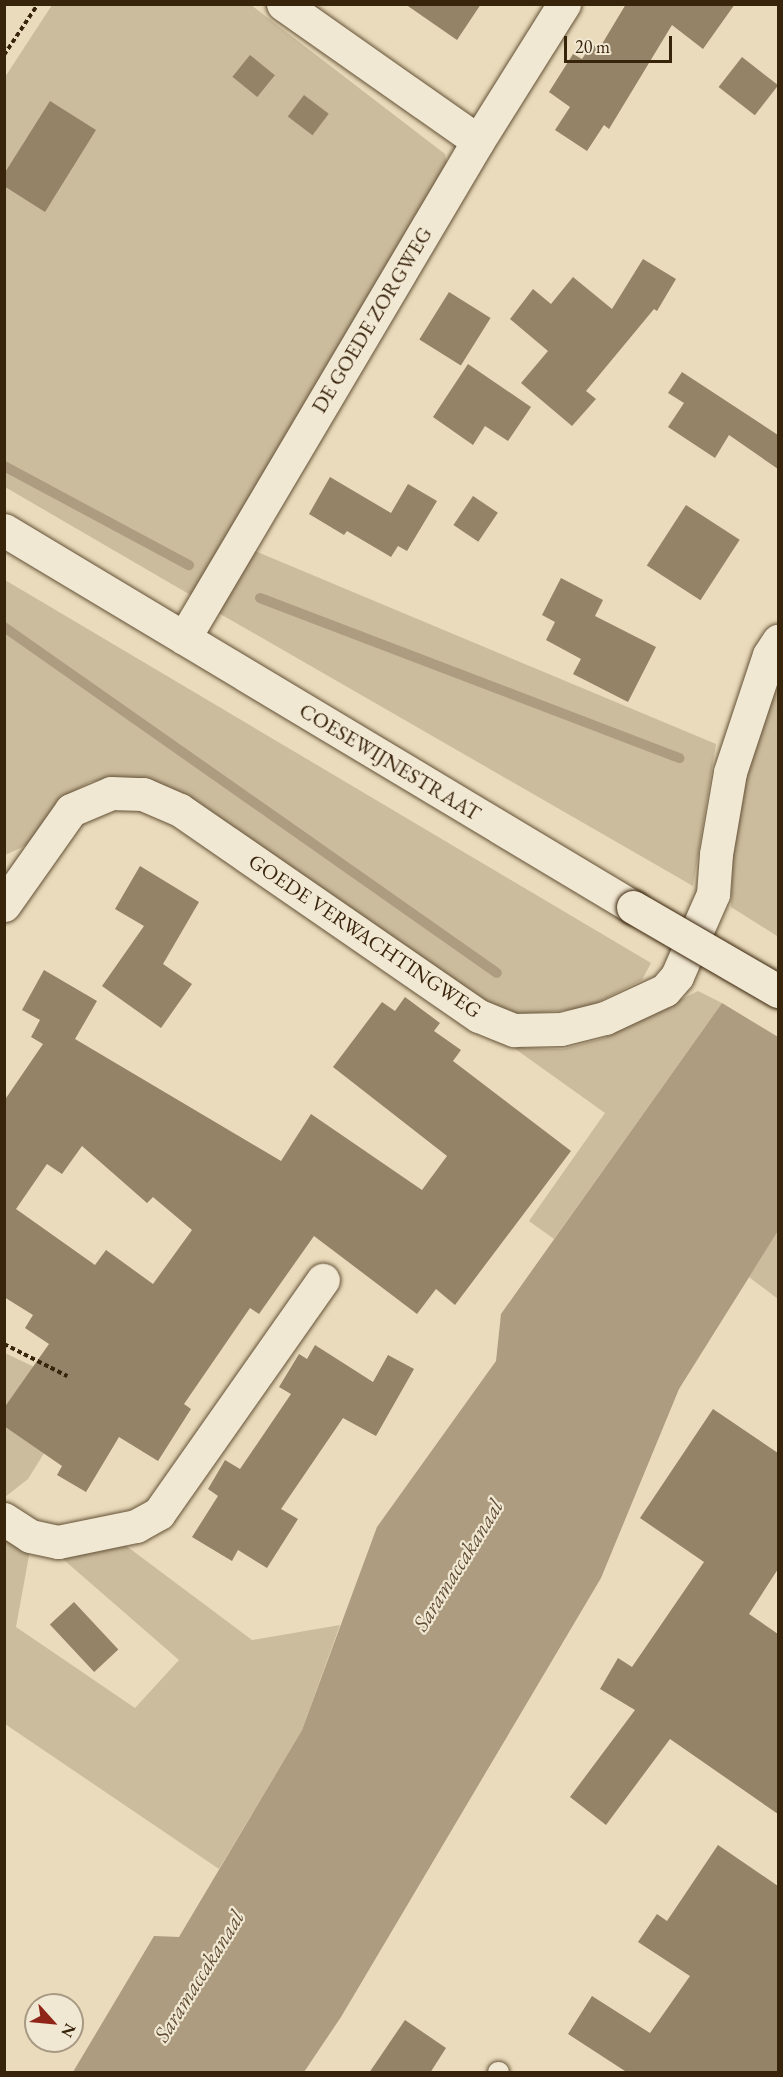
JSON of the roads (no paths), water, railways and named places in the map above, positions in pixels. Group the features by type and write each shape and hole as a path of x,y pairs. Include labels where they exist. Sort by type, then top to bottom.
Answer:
{"street":[{"path":"283,4 478,141"},
{"name":"DE GOEDE ZORGWEG","path":"184,639 478,141 564,4"},
{"name":"COESEWIJNESTRAAT","path":"4,530 633,907 778,991"},
{"name":"GOEDE VERWACHTINGWEG","path":"6,898 71,810 111,793 144,794 180,810 479,1016 514,1030 561,1029 605,1018 665,990 677,976 713,894 716,854 730,772 769,655 778,640"},
{"path":"4,1519 30,1536 58,1542 136,1526 159,1513 323,1281"}],"water":[{"name":"Saramaccakanaal","path":"722,1003 778,1037 778,1231 679,1389 601,1578 341,2017 304,2072 73,2072 154,1936 179,1937 302,1730 377,1527 496,1361 501,1314"}],"waterway":[{"path":"4,466 189,565"},
{"path":"260,598 679,758"},
{"path":"4,627 497,973"}]}
